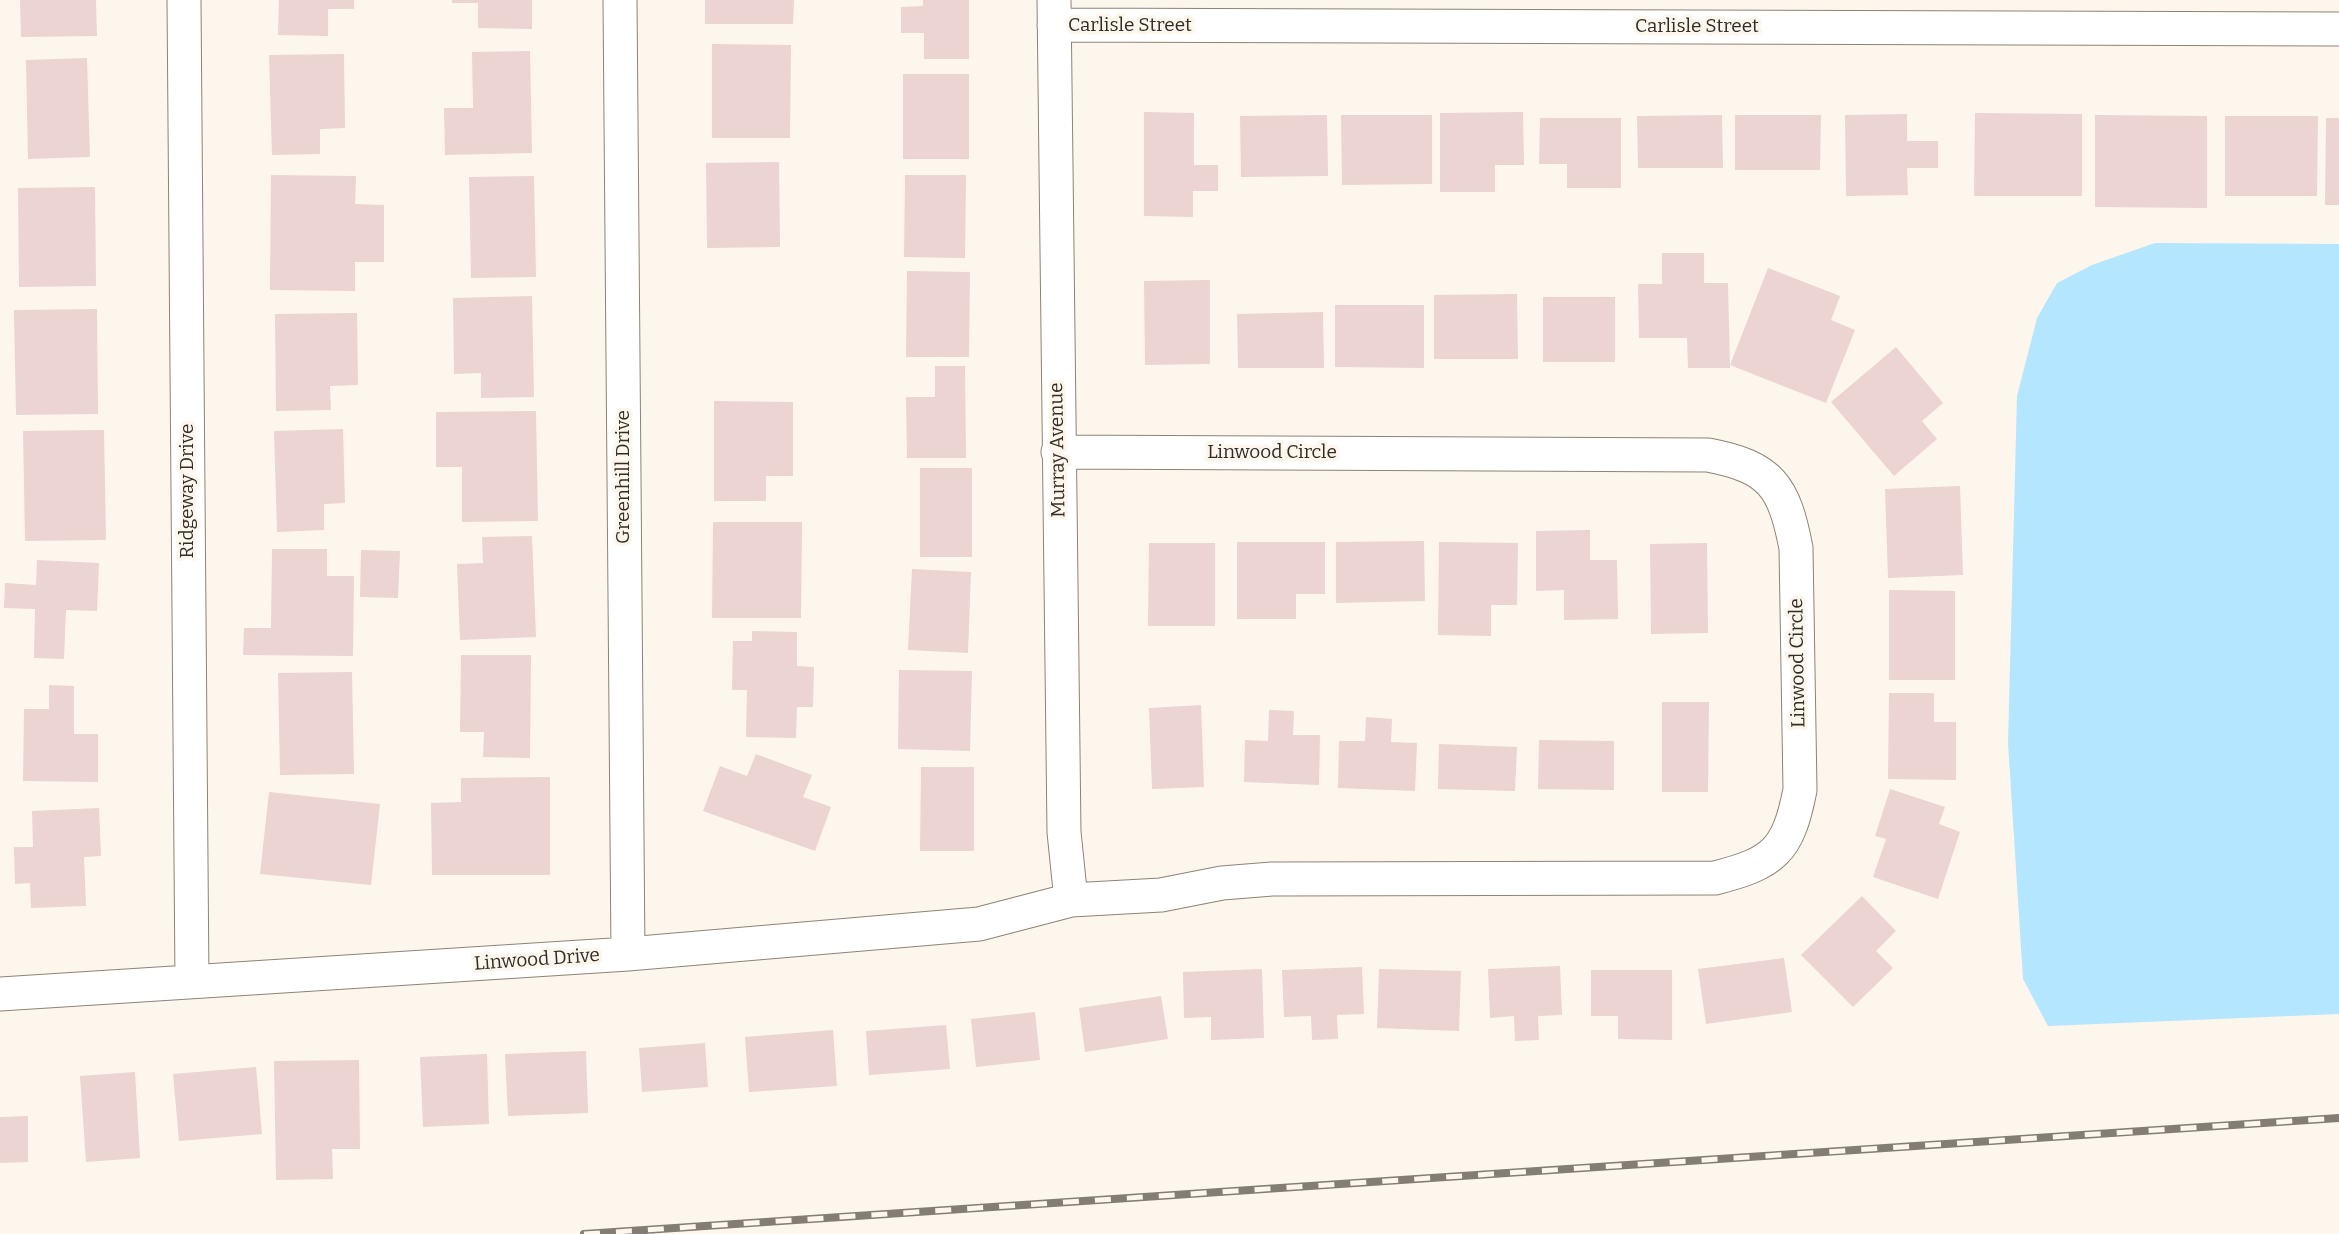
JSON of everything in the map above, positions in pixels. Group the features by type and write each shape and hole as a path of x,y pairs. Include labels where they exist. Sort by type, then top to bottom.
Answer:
{"street":[{"name":"Ridgeway Drive","path":"184,0 192,981"},
{"name":"Greenhill Drive","path":"620,0 628,954"},
{"name":"Carlisle Street","path":"1054,13 2339,29"},
{"name":"Murray Avenue","path":"1054,13 1064,832 1071,900"},
{"name":"Linwood Circle","path":"1058,452 1708,456 1744,462 1771,481 1789,510 1796,548 1800,790 1793,824 1778,850 1752,869 1715,878 1272,879 1223,883 1161,895 1071,900"},
{"name":"Linwood Drive","path":"0,994 628,954 979,924 1071,900"}],"water":[{"path":"2155,243 2339,244 2339,1014 2048,1026 2023,979 2008,743 2017,396 2037,318 2057,283 2092,265"}],"building":[{"path":"20,0 96,0 97,36 21,37"},
{"path":"279,0 354,0 354,9 328,9 328,36 278,35"},
{"path":"452,0 532,0 532,29 478,28 478,3 452,3"},
{"path":"705,0 794,0 793,24 705,24"},
{"path":"923,0 969,0 969,59 924,59 924,33 901,33 901,7 923,6"},
{"path":"712,44 791,45 790,138 712,138"},
{"path":"530,51 532,153 445,155 444,108 473,108 472,52"},
{"path":"344,54 345,128 320,129 320,154 272,155 269,55"},
{"path":"87,58 90,157 28,159 26,60"},
{"path":"903,74 969,74 969,159 903,159"},
{"path":"1144,112 1194,113 1194,165 1218,165 1218,191 1193,191 1193,217 1144,216"},
{"path":"1523,112 1524,165 1495,165 1495,192 1440,192 1440,113"},
{"path":"1975,113 2082,114 2082,196 1974,196"},
{"path":"1907,114 1907,141 1938,141 1938,168 1907,168 1908,195 1846,196 1845,115"},
{"path":"1327,115 1328,176 1241,177 1240,116"},
{"path":"1341,115 1432,115 1432,184 1342,185"},
{"path":"1722,115 1723,168 1638,168 1637,116"},
{"path":"1735,115 1821,115 1820,170 1735,170"},
{"path":"2095,115 2207,116 2207,208 2095,207"},
{"path":"2225,116 2318,116 2317,196 2225,196"},
{"path":"1540,118 1621,118 1621,188 1567,188 1567,164 1539,164"},
{"path":"2326,118 2339,118 2339,205 2325,205"},
{"path":"779,162 780,247 707,248 706,163"},
{"path":"271,175 356,176 355,204 384,205 384,262 355,262 355,291 270,290"},
{"path":"905,175 966,175 965,258 904,257"},
{"path":"534,176 536,277 471,278 469,177"},
{"path":"95,187 96,286 19,287 18,188"},
{"path":"1662,253 1704,253 1704,283 1728,283 1730,368 1688,368 1687,338 1639,338 1638,284 1662,284"},
{"path":"1768,268 1840,296 1831,320 1855,330 1826,403 1730,365"},
{"path":"907,271 970,272 969,357 906,357"},
{"path":"1210,280 1210,364 1145,365 1144,281"},
{"path":"1517,294 1518,359 1434,359 1434,295"},
{"path":"532,296 534,397 481,398 481,373 454,374 453,298"},
{"path":"1543,297 1615,297 1615,362 1543,362"},
{"path":"1335,305 1424,305 1424,368 1335,367"},
{"path":"97,309 98,414 16,415 14,310"},
{"path":"1323,312 1324,368 1238,368 1237,314"},
{"path":"357,313 358,385 330,386 331,410 276,411 275,314"},
{"path":"1896,347 1943,403 1922,421 1937,439 1894,476 1831,402"},
{"path":"935,366 965,366 966,458 907,458 906,397 935,397"},
{"path":"714,401 793,402 793,476 766,476 766,501 714,501"},
{"path":"536,411 538,521 462,522 462,467 436,467 436,412"},
{"path":"343,429 345,503 324,504 324,530 277,532 274,431"},
{"path":"104,430 106,540 25,541 23,431"},
{"path":"920,468 972,468 972,557 920,557"},
{"path":"1960,486 1963,575 1888,578 1885,489"},
{"path":"713,522 802,522 801,618 712,618"},
{"path":"1590,530 1590,560 1617,560 1618,619 1564,620 1564,590 1536,591 1536,531"},
{"path":"532,536 536,637 460,640 457,564 483,563 482,537"},
{"path":"1424,541 1425,601 1336,603 1336,542"},
{"path":"1237,542 1325,542 1325,594 1296,594 1296,619 1237,619"},
{"path":"1439,542 1518,543 1517,605 1491,605 1491,636 1438,635"},
{"path":"1149,543 1215,543 1215,626 1148,626"},
{"path":"1707,543 1708,633 1651,634 1650,544"},
{"path":"272,549 327,549 327,576 354,576 353,656 243,655 244,628 271,628"},
{"path":"361,550 400,551 398,598 360,597"},
{"path":"37,560 99,563 97,611 66,610 64,659 34,658 35,609 4,608 5,583 36,585"},
{"path":"912,569 971,572 968,653 908,650"},
{"path":"1889,590 1955,591 1955,680 1889,680"},
{"path":"752,631 797,632 797,666 814,667 813,707 797,707 796,738 746,737 747,690 732,690 733,641 752,641"},
{"path":"461,655 531,655 530,758 483,757 484,732 460,732"},
{"path":"899,670 972,671 970,751 898,749"},
{"path":"352,672 354,774 280,775 278,673"},
{"path":"49,685 74,686 74,734 98,734 98,782 23,781 24,709 49,709"},
{"path":"1889,693 1934,693 1934,722 1956,722 1956,780 1888,779"},
{"path":"1662,702 1709,702 1708,792 1662,792"},
{"path":"1201,705 1204,787 1152,789 1149,708"},
{"path":"1269,710 1294,711 1293,735 1320,735 1319,785 1244,782 1245,740 1268,741"},
{"path":"1366,717 1392,719 1391,742 1417,743 1415,791 1338,788 1339,741 1365,741"},
{"path":"1539,740 1614,741 1614,790 1538,789"},
{"path":"1439,744 1517,747 1515,791 1438,789"},
{"path":"756,754 812,775 803,797 831,807 815,851 703,811 720,766 747,776"},
{"path":"921,767 974,767 974,851 920,851"},
{"path":"550,777 550,875 432,875 431,803 461,802 461,778"},
{"path":"1890,789 1945,807 1939,824 1960,832 1938,899 1873,877 1886,839 1875,836"},
{"path":"269,792 380,804 371,885 260,874"},
{"path":"99,808 101,856 84,857 86,906 31,908 30,883 15,884 14,847 33,847 32,811"},
{"path":"1862,896 1896,931 1876,951 1893,968 1853,1007 1801,955"},
{"path":"1784,958 1792,1012 1706,1024 1698,969"},
{"path":"1560,966 1562,1015 1538,1016 1539,1040 1515,1041 1514,1016 1490,1018 1488,969"},
{"path":"1362,967 1364,1014 1337,1015 1338,1039 1312,1040 1311,1016 1284,1017 1282,970"},
{"path":"1262,969 1264,1038 1211,1040 1211,1017 1184,1018 1183,972"},
{"path":"1379,969 1461,971 1459,1031 1377,1028"},
{"path":"1591,970 1672,970 1672,1040 1618,1039 1618,1016 1591,1016"},
{"path":"1161,996 1168,1039 1085,1052 1079,1008"},
{"path":"1035,1012 1040,1060 976,1067 971,1019"},
{"path":"946,1025 950,1069 869,1075 866,1031"},
{"path":"833,1030 837,1086 749,1092 745,1037"},
{"path":"705,1043 708,1087 642,1092 639,1048"},
{"path":"586,1051 588,1113 508,1116 505,1054"},
{"path":"487,1054 489,1124 423,1127 420,1057"},
{"path":"359,1060 360,1149 332,1149 333,1179 276,1180 274,1061"},
{"path":"256,1067 262,1134 179,1141 173,1074"},
{"path":"135,1072 140,1158 86,1162 80,1076"},
{"path":"28,1116 28,1162 0,1163 0,1117"}],"railway":[{"path":"584,1234 2339,1118"}]}
